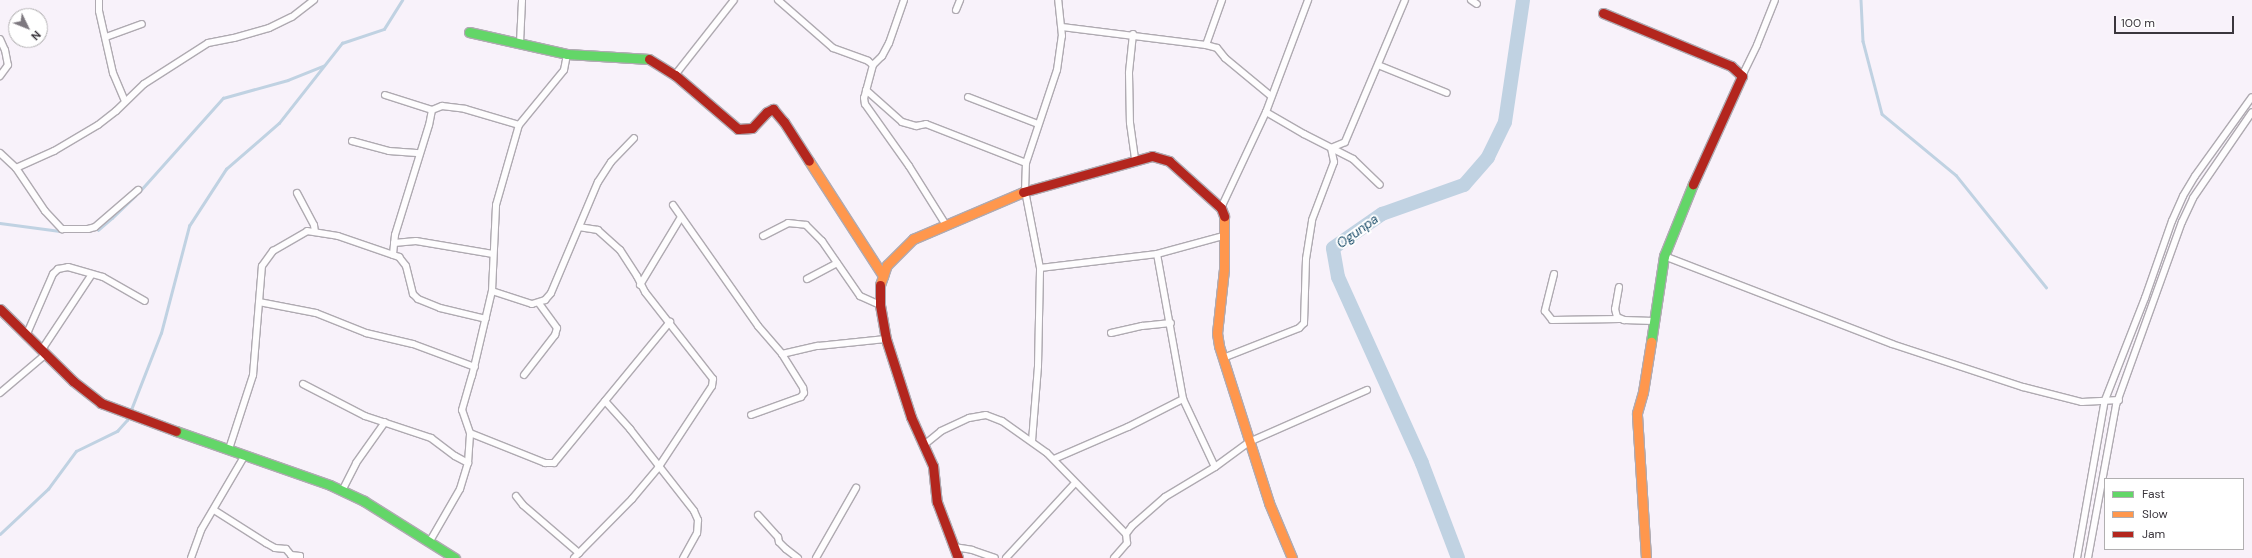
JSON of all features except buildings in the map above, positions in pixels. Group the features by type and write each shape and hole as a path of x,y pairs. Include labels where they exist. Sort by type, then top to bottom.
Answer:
{"street":[{"path":"99,0 99,12 106,37 113,73 125,101"},
{"path":"16,168 54,151 98,124 116,111 144,84 208,43 234,38 269,28 292,17 314,0"},
{"path":"520,43 522,0"},
{"path":"675,75 734,0"},
{"path":"778,0 833,48 868,61 873,65"},
{"path":"904,0 890,43 882,56 873,65 864,98 868,110 909,166 946,225"},
{"path":"956,10 960,0"},
{"path":"1032,441 1038,366 1040,268 1025,191 1026,163 1057,70 1062,27 1058,0"},
{"path":"1206,44 1222,0"},
{"path":"1221,208 1266,112 1308,0"},
{"path":"1331,148 1345,142 1405,0"},
{"path":"1471,0 1477,4"},
{"path":"1646,558 1638,413 1643,392 1664,256 1702,161 1757,45 1775,0"},
{"path":"1603,13 1731,66 1742,76"},
{"path":"106,37 142,24"},
{"path":"1062,27 1133,34 1206,44 1216,48 1225,58 1271,96"},
{"path":"469,32 567,54 649,59 675,75 738,130 752,128 767,112 773,109 784,122 883,276"},
{"path":"1133,34 1129,80 1130,123 1135,160"},
{"path":"0,39 5,50 8,65 0,76"},
{"path":"430,541 460,489 468,463 470,433 462,410 475,367 492,290 496,205 520,125 564,70 567,54"},
{"path":"1378,65 1446,93"},
{"path":"866,90 902,122 916,126 926,124 1026,163"},
{"path":"385,95 432,110 442,106 465,109 520,125"},
{"path":"968,97 1038,124"},
{"path":"2077,558 2105,400 2145,298 2172,221 2183,196 2206,160 2252,97"},
{"path":"393,255 394,243 429,126 432,110"},
{"path":"1266,112 1353,159 1380,185"},
{"path":"2088,558 2096,509 2119,400 2182,222 2193,198 2214,165 2252,112"},
{"path":"492,290 532,304 539,303 551,293 598,182 611,162 634,138"},
{"path":"352,141 370,148 420,153"},
{"path":"1223,358 1299,328 1304,323 1306,259 1312,220 1334,162 1331,148"},
{"path":"0,153 16,168 45,211 62,229 88,229 96,227 138,190"},
{"path":"958,558 937,502 933,466 911,417 886,339 880,305 880,282 887,265 913,239 1025,191 1152,156 1169,161 1221,208 1224,222 1224,269 1217,333 1223,358 1269,503 1292,558"},
{"path":"2206,160 2214,165"},
{"path":"297,192 314,226 315,232"},
{"path":"673,205 758,326 782,354 803,388 804,393 801,397 751,415"},
{"path":"640,284 681,217"},
{"path":"762,236 788,223 806,224 813,229 860,296 880,305"},
{"path":"574,558 632,499 658,468 712,386 713,379 640,284 620,250 605,236 590,227 580,227"},
{"path":"229,449 253,375 262,266 273,251 307,231 338,236 399,257 406,266 413,294 418,299 440,308 486,319"},
{"path":"1040,268 1157,254 1223,236"},
{"path":"394,243 416,241 493,254"},
{"path":"1157,254 1171,323 1183,400 1215,467"},
{"path":"1664,256 1892,344 2031,388 2082,402 2119,400"},
{"path":"807,279 837,263"},
{"path":"26,336 54,274 58,269 68,267 112,281 145,301"},
{"path":"0,393 44,353 92,274"},
{"path":"1554,274 1545,311 1552,320 1620,319 1653,321"},
{"path":"1619,288 1615,312 1620,319"},
{"path":"259,302 316,313 366,333 413,344 475,367"},
{"path":"524,375 555,336 557,328 539,303"},
{"path":"1,311 91,396 121,412 134,417 246,454 342,490 364,501 455,558"},
{"path":"470,433 545,463 554,463 670,322"},
{"path":"1111,333 1142,326 1171,323"},
{"path":"782,354 818,346 886,339"},
{"path":"303,384 327,394 365,416 432,438 455,456 468,463"},
{"path":"1114,558 1126,543 1126,534 1132,526 1165,498 1215,467 1249,442 1367,390"},
{"path":"1054,459 1128,427 1183,400"},
{"path":"605,401 630,429 658,468 694,511 698,520 697,533 683,558"},
{"path":"924,445 948,428 969,418 986,415 1002,421 1032,441 1054,459 1075,483 1126,534"},
{"path":"342,490 356,463 385,422"},
{"path":"191,558 201,530 246,454"},
{"path":"1006,558 1075,483"},
{"path":"816,558 856,488"},
{"path":"516,496 523,505 579,552"},
{"path":"214,510 266,543 275,548 286,549 291,555 300,556 300,558"},
{"path":"758,515 778,537 779,542 798,558"},
{"path":"954,547 972,550 995,558"}],"waterway":[{"path":"0,534 48,489 76,451 117,431 127,420 161,333 189,226 226,169 279,123 342,43 384,29 402,0"},
{"name":"Ogunpa","path":"1458,558 1422,463 1338,277 1333,248 1382,214 1464,185 1488,157 1505,122 1523,0"},
{"path":"1861,0 1863,41 1882,114 1956,175 2046,287"},
{"path":"139,192 223,98 288,80 323,66"},
{"path":"94,230 98,230 135,196"},
{"path":"0,223 61,231"},
{"path":"70,232 83,232"}],"traffic: fast":[{"path":"469,32 567,54 649,59"},
{"path":"1651,342 1664,256 1693,184"},
{"path":"176,431 330,485 364,501 455,558"}],"traffic: slow":[{"path":"809,161 883,276"},
{"path":"880,285 887,265 913,239 1023,192"},
{"path":"1224,216 1224,269 1217,333 1219,346 1269,503 1292,558"},
{"path":"1646,558 1637,413 1643,392 1651,342"}],"traffic: jam":[{"path":"1603,13 1731,66 1742,76 1693,184"},
{"path":"649,59 675,75 738,129 752,128 767,112 773,109 784,122 809,161"},
{"path":"1023,192 1152,156 1169,161 1221,208 1224,216"},
{"path":"880,285 880,305 886,339 911,417 933,466 937,502 958,558"},
{"path":"0,309 73,381 101,403 176,431"}]}
